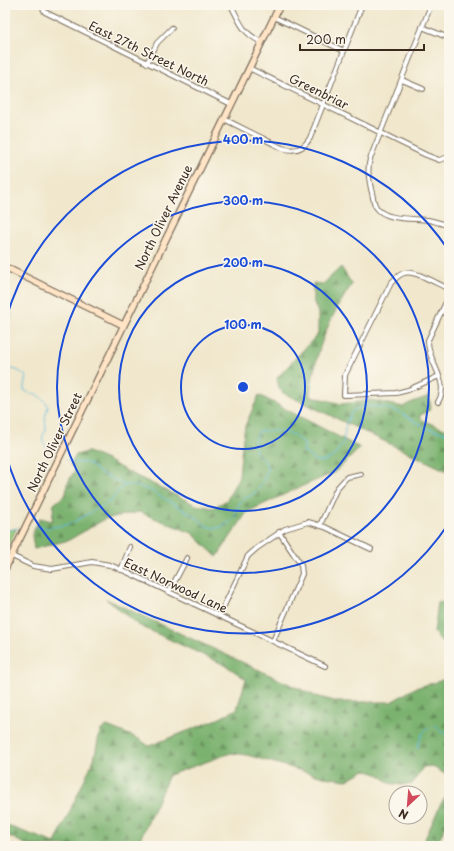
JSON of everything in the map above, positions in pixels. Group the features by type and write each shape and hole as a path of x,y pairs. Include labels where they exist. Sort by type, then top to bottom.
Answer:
{"main road":[{"path":"224,119 280,5"},
{"name":"North Oliver Avenue","path":"123,325 224,119"},
{"path":"5,267 123,325"},
{"name":"North Oliver Street","path":"5,570 123,325"}],"street":[{"name":"East 27th Street North","path":"41,5 45,12 231,104"},
{"path":"231,5 243,30 261,42"},
{"path":"224,119 282,148 296,150 303,147 307,142 323,104 362,5"},
{"path":"431,5 368,165 368,176 374,203 388,216 431,220 449,226"},
{"path":"274,17 344,51"},
{"path":"422,27 449,38"},
{"path":"147,63 157,43 172,28"},
{"name":"Greenbriar","path":"249,68 426,155 439,160 449,157"},
{"path":"402,80 423,90"},
{"path":"439,376 408,390 396,393 344,395 345,375 391,283 397,276 403,273 411,272 449,289"},
{"path":"438,402 442,396 443,389 430,355 428,340 449,296"},
{"path":"320,525 337,488 347,477 361,474"},
{"path":"219,616 248,556 285,529 308,522 320,525 371,549"},
{"path":"273,642 302,574 301,565 279,532"},
{"path":"121,570 130,547"},
{"name":"East Norwood Lane","path":"12,556 33,566 52,569 92,562 110,565 325,666"},
{"path":"169,592 187,558"}],"green space":[{"path":"341,267 352,284 341,301 323,338 318,353 310,396 342,404 371,400 403,407 429,396 431,409 419,416 424,421 449,430 449,472 283,393 279,388 277,378 318,334 318,313 313,300 313,283 323,284"},
{"path":"259,395 360,448 334,473 247,512 217,557 192,533 139,512 105,519 69,540 34,549 32,535 40,518 52,521 54,504 66,494 67,484 75,470 70,465 76,455 88,452 196,505 213,508 227,500 239,476 245,426"},
{"path":"16,529 5,552 5,531"},
{"path":"106,599 315,696 338,702 391,702 415,688 440,681 449,676 449,776 431,766 423,767 412,784 400,785 389,783 380,775 365,770 347,780 323,777 247,755 231,753 169,775 137,846 29,846 5,834 5,825 55,843 94,759 100,731 107,726 137,738 149,746 218,719 237,709 246,679 225,665 138,625"},
{"path":"438,602 449,604 449,651 434,633"},
{"path":"449,792 449,821 435,846 422,846 440,805"}],"waterway":[{"path":"5,296 12,316 9,320 5,320"},
{"path":"5,371 11,369 16,370 26,376 24,390 29,393 36,394 46,402 48,407 45,416 46,430 43,441 54,454"},
{"path":"34,527 47,528 70,524 111,501 125,485 133,485 150,490 196,517 206,526 215,528 222,527 234,519 237,508 242,499 256,492 262,484 268,469 265,461 256,454 254,441 259,431 278,431 294,435 305,445 303,451 314,460 322,462 334,456 343,443 346,423 353,410 366,406 381,407 399,412 426,428 449,434"},
{"path":"67,460 72,462 88,463 100,473 125,485"},
{"path":"5,531 18,528"},
{"path":"417,749 421,736 425,730 432,726 437,726 440,731 449,736"}]}
